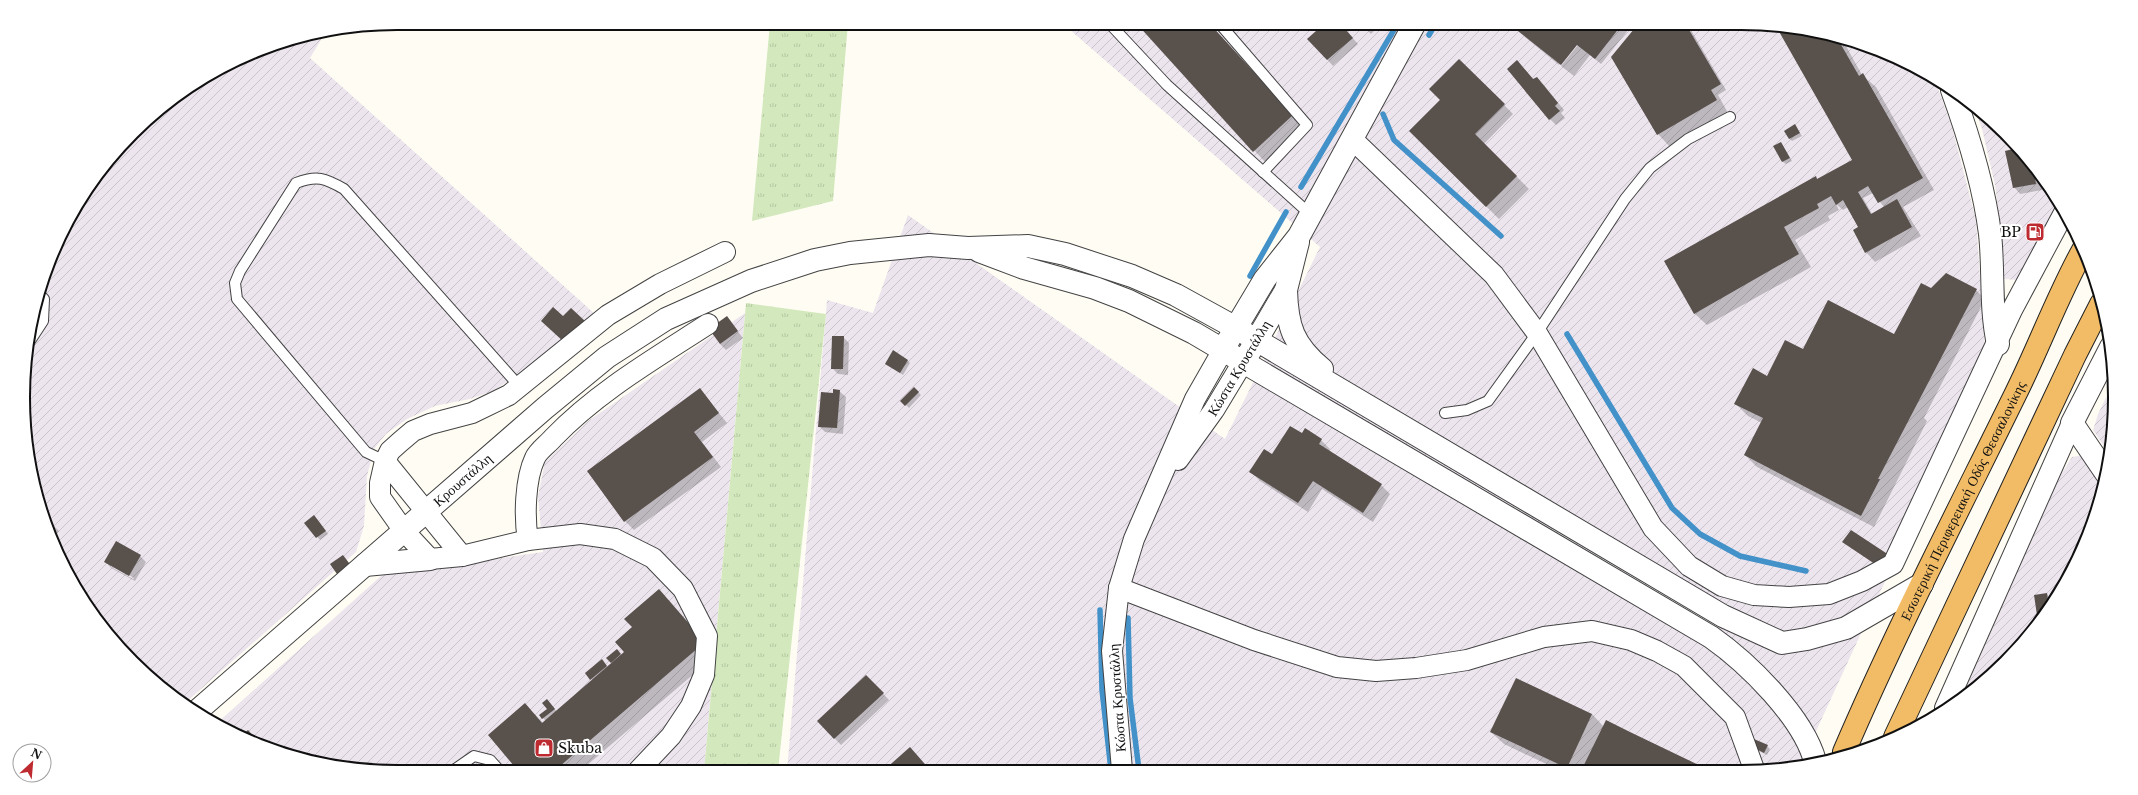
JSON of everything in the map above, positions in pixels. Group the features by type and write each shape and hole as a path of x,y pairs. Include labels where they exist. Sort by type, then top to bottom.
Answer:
{"highway":[{"name":"Εσωτερική Περιφερειακή Οδός Θεσσαλονίκης","path":"1845,749 1922,584 2022,382 2062,288 2080,256"},
{"path":"1899,729 2075,354 2097,311"}],"street":[{"name":"Κώστα Κρυστάλλη","path":"1122,765 1112,651 1119,588 1134,539 1195,399 1265,279 1299,236 1411,30"},
{"path":"1955,100 1971,145 1987,213 1992,257 1998,344"},
{"path":"1352,139 1494,275 1537,333 1653,528 1689,566 1722,586 1754,595 1789,597 1829,594 1862,581 1893,564 1998,344 2012,310 2061,218"},
{"name":"Κώστα Κρυστάλλη","path":"1157,489 1214,410 1286,290 1299,236"},
{"name":"Κρουστάλλη","path":"201,708 545,408 607,357 666,319 751,281 815,260 850,253 929,245 968,248"},
{"path":"968,248 1028,246 1102,264 1176,295 1257,340 1362,404 1723,616 1782,643 1807,639 1846,628 1922,584"},
{"path":"968,248 1024,268 1095,288 1162,316 1223,350 1722,645 1733,652 1784,705 1799,728 1813,758"},
{"path":"430,559 404,531 380,497 380,483 385,461 390,451 413,431 430,424 472,413 509,395 608,315 660,284 726,252"},
{"path":"1286,290 1287,314 1291,330 1299,347 1362,404"},
{"path":"528,540 525,522 530,474 535,457 572,419 628,376 708,324"},
{"path":"1948,701 2072,423 2106,357"},
{"path":"2072,423 2101,466"},
{"path":"385,461 462,556"},
{"path":"365,565 462,556 528,540 580,534 615,539 653,558 683,589 707,636 704,675 691,706 671,736 644,765"},
{"path":"1119,588 1254,640 1337,667 1368,670 1416,668 1467,660 1544,637 1592,631 1631,640 1657,651 1684,666 1735,717 1752,765"}],"lane":[{"path":"1116,30 1167,85 1311,215"},
{"path":"1225,30 1307,126 1263,172"},
{"path":"1445,413 1467,410 1488,401 1537,333 1625,198 1650,168 1688,139 1730,117"},
{"path":"385,461 366,452 237,298 235,283 240,271 296,182 310,177 329,181 344,188 520,387"},
{"path":"36,332 43,321 44,299"},
{"path":"461,765 474,756 490,760 495,765"}],"shaded area":[{"path":"1070,30 1765,31 1812,37 1859,50 1903,68 1938,87 1952,127 1976,220 1985,347 1893,564 1803,760 1740,765 788,765 827,300 873,313 908,215 1225,439 1320,247"},
{"path":"322,38 310,58 595,314 521,373 493,391 470,399 435,406 407,419 386,434 374,449 367,476 364,526 356,552 189,700 155,674 121,640 92,602 79,581 58,538 43,493 37,469 31,422 30,398 33,350 43,302 58,257 68,235 92,193 106,174 121,155 155,121 193,92 214,79 257,58"},
{"path":"1978,117 2017,155 2046,193 2058,212 2017,280 2004,279 2003,247 1995,185 1982,129"},
{"path":"745,313 705,765 398,765 350,762 326,758 279,745 257,737 221,720 382,575 543,552 538,496 545,462 588,421"},
{"path":"2108,394 2105,447 2093,430 2098,414"},
{"path":"2084,455 2099,477 2088,516 2070,560 2046,602 2017,640 1983,674 1967,687 2060,476 2072,457"}],"green space":[{"path":"769,30 847,30 833,201 752,221"},
{"path":"746,303 826,314 779,765 705,765"}],"building":[{"path":"1142,30 1215,30 1293,115 1253,152"},
{"path":"1317,30 1346,30 1353,38 1327,60 1307,39"},
{"path":"1517,30 1618,30 1595,59 1577,45 1561,65"},
{"path":"1633,30 1689,30 1721,84 1711,90 1717,100 1657,135 1611,57"},
{"path":"1779,32 1812,37 1841,44 1859,76 1863,73 1923,178 1878,203 1868,186 1858,192 1871,214 1897,199 1912,227 1865,253 1853,230 1858,227 1843,200 1836,205 1831,196 1817,204 1819,208 1784,227 1799,254 1694,314 1664,261 1816,176 1817,179 1852,160"},
{"path":"1459,59 1505,104 1475,134 1517,176 1486,207 1409,131 1440,100 1429,89"},
{"path":"1517,60 1533,79 1537,77 1558,103 1555,106 1560,111 1549,120 1507,69"},
{"path":"1795,124 1800,133 1789,139 1784,131"},
{"path":"1781,142 1790,158 1782,162 1773,146"},
{"path":"2011,149 2017,155 2035,178 2036,184 2013,188 2005,151"},
{"path":"1946,273 1977,289 1878,479 1880,479 1861,516 1744,455 1763,418 1734,404 1753,368 1767,376 1785,340 1803,349 1828,300 1894,334 1921,283 1931,288"},
{"path":"553,307 563,316 571,308 585,321 564,342 541,321"},
{"path":"727,316 738,331 720,344 709,329"},
{"path":"832,336 844,336 843,369 831,369"},
{"path":"893,350 908,360 900,373 885,364"},
{"path":"914,387 919,392 905,406 900,401"},
{"path":"700,388 719,413 694,432 713,457 624,522 587,471"},
{"path":"833,389 840,390 837,428 818,427 821,392 833,393"},
{"path":"1290,426 1302,433 1305,428 1322,439 1319,444 1382,484 1363,513 1313,481 1298,503 1249,472 1264,449 1272,454"},
{"path":"314,515 326,531 316,538 304,523"},
{"path":"1851,530 1889,555 1881,568 1842,542"},
{"path":"116,541 141,555 129,576 104,562"},
{"path":"343,555 352,567 339,577 330,564"},
{"path":"659,589 705,642 561,765 513,765 488,735 525,703 542,723 624,652 615,642 632,627 624,619"},
{"path":"2047,593 2048,599 2037,614 2034,595"},
{"path":"617,649 621,654 611,663 606,658"},
{"path":"602,659 607,666 590,680 585,673"},
{"path":"866,675 884,693 834,739 817,721"},
{"path":"1516,678 1592,714 1568,765 1561,765 1490,732"},
{"path":"547,699 555,709 542,719 539,715 547,709 542,703"},
{"path":"1606,720 1699,765 1584,765"},
{"path":"1754,739 1768,745 1764,753 1751,746"},
{"path":"910,747 926,765 890,765"}],"waterway":[{"path":"1301,187 1394,30"},
{"path":"1429,35 1432,30"},
{"path":"1383,114 1394,140 1501,236"},
{"path":"1250,276 1286,212"},
{"path":"1567,334 1672,508 1700,534 1740,556 1806,571"},
{"path":"1100,610 1102,690 1110,765"},
{"path":"1128,618 1130,698 1138,765"}],"place":[{"name":"BP","path":"2035,232"},
{"name":"Skuba","path":"544,748"}]}
